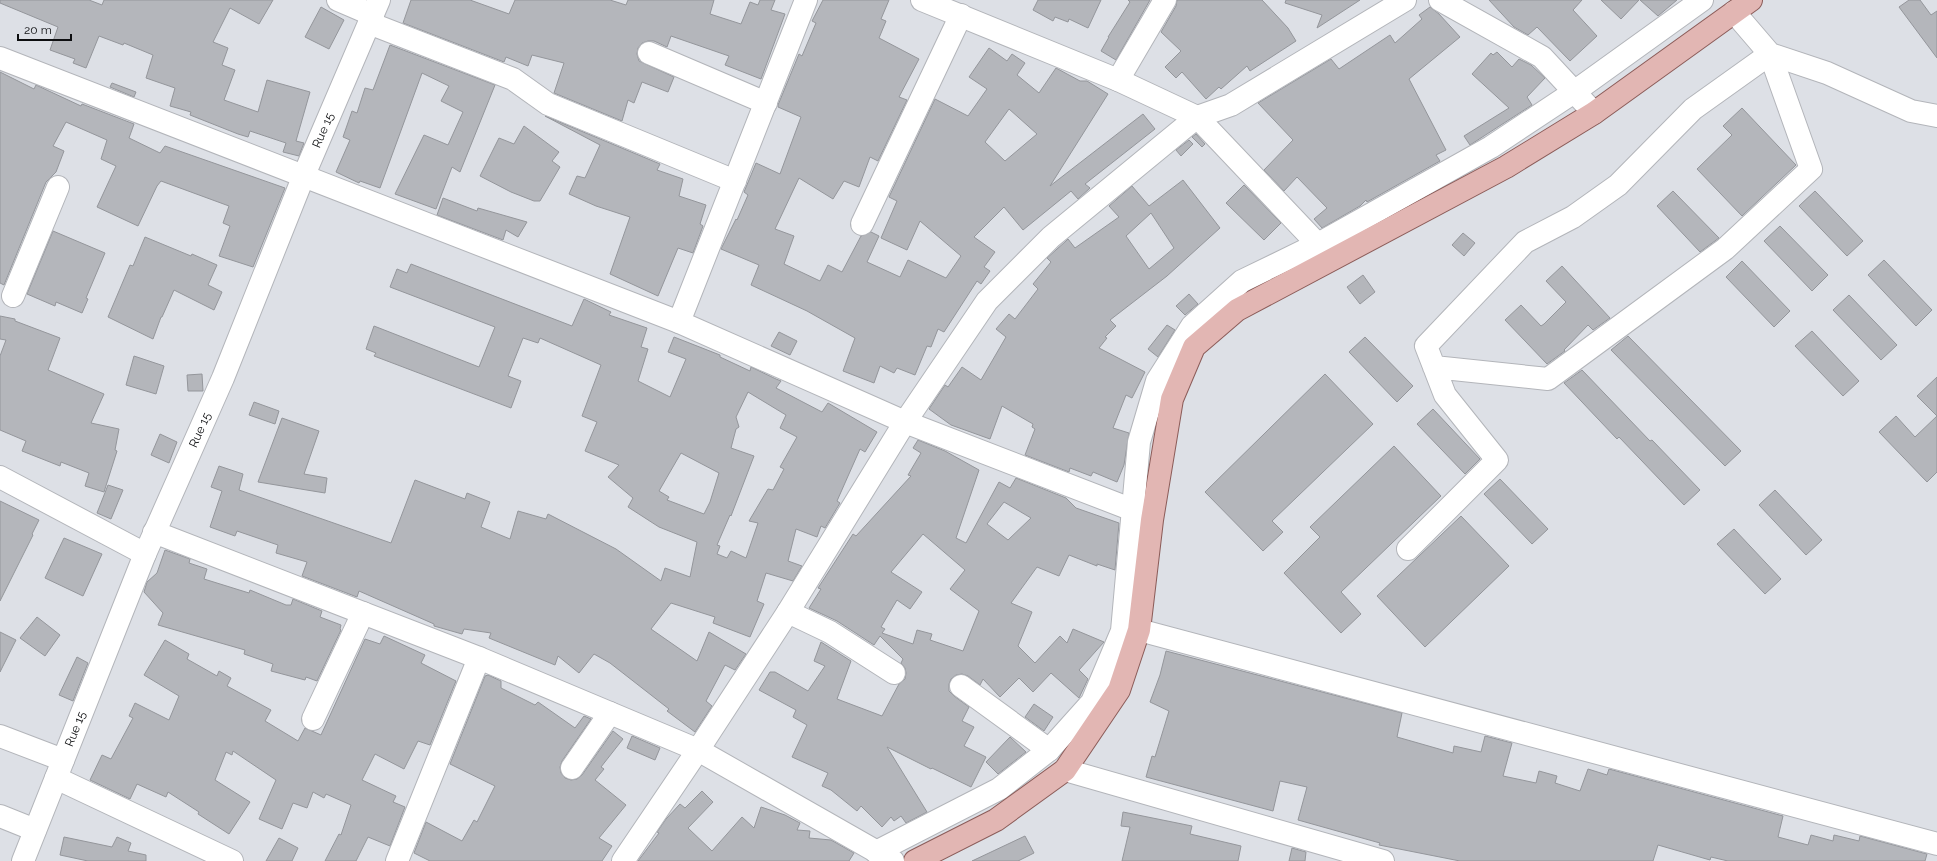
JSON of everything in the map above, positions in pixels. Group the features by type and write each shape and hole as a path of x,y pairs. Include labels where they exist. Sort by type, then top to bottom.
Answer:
{"main road":[{"path":"915,861 996,820 1065,770 1119,690 1139,630 1143,515 1172,399 1194,347 1237,310 1334,260 1506,167 1594,113 1742,6"}],"street":[{"path":"338,0 373,13 513,79 548,104 735,181"},
{"path":"679,322 806,0"},
{"path":"922,0 1118,80 1197,117 1334,260"},
{"path":"1118,80 1165,0"},
{"path":"623,861 698,750 788,612 905,422 987,301 1051,237 1197,117 1231,105 1405,0"},
{"path":"1440,0 1542,57 1594,113"},
{"path":"154,532 479,658 698,750 884,856 999,789 1049,750 1092,702 1122,631 1143,515 1139,442 1157,381 1192,326 1242,281 1318,244 1491,147 1574,92 1702,0"},
{"path":"1434,367 1548,379 1726,249 1810,169 1770,54 1742,6"},
{"name":"Rue 15","path":"23,861 154,532 223,378 304,176 373,13"},
{"path":"862,224 961,15"},
{"path":"648,53 766,103"},
{"path":"1770,54 1826,73 1911,111 1937,116"},
{"path":"1408,549 1497,460 1445,394 1426,346 1525,242 1573,217 1618,185 1693,109 1770,54"},
{"path":"0,58 679,322 905,422 1143,515"},
{"path":"13,296 58,187"},
{"path":"0,477 145,554"},
{"path":"788,612 830,632 894,673"},
{"path":"312,719 363,613"},
{"path":"1139,630 1937,844 1932,861"},
{"path":"397,861 479,658"},
{"path":"961,686 1049,750"},
{"path":"572,768 610,713"},
{"path":"0,736 232,861"},
{"path":"1065,770 1383,861"},
{"path":"0,816 35,830"}],"building":[{"path":"0,0 89,0 102,5 104,0 273,0 259,24 230,8 213,42 228,48 222,65 235,70 224,100 258,112 267,80 310,92 296,141 304,143 299,156 283,152 286,143 250,131 248,137 238,134 190,115 191,112 170,106 175,88 146,78 153,55 124,43 123,45 99,36 86,68 73,63 75,59 50,50 58,27 0,3"},
{"path":"411,0 470,0 509,14 515,0 610,0 626,5 628,0 714,0 710,14 741,24 750,2 758,5 760,0 775,0 771,10 785,14 761,79 725,65 729,56 671,36 667,47 654,41 642,43 638,48 637,54 639,61 674,77 668,92 642,82 634,103 628,100 622,121 554,93 564,63 532,55 528,66 506,57 504,62 403,23"},
{"path":"823,0 889,0 881,19 886,21 879,38 919,59 899,97 907,100 878,161 870,157 859,187 844,181 833,199 799,178 775,229 794,236 784,264 820,281 828,265 842,272 861,236 871,232 879,236 867,262 900,277 908,260 946,278 961,256 920,221 907,250 881,238 897,201 889,197 935,99 968,116 987,89 969,77 989,48 1007,61 1012,54 1025,63 1017,75 1039,93 1056,68 1080,81 1087,81 1108,94 1050,186 1143,114 1155,129 1085,184 1090,188 1078,199 1071,191 1023,230 1004,207 974,237 995,252 984,267 990,271 981,284 977,281 944,332 938,329 931,347 927,346 915,375 897,368 894,373 880,366 874,383 843,371 855,338 807,311 751,285 759,265 721,249 736,219 737,220 748,195 744,192 756,163 780,174 801,117 778,107 778,105 799,54 802,56 816,23 812,21","holes":["1009,109 1037,134 1005,161 985,142"]},
{"path":"1038,0 1101,0 1088,28 1069,19 1068,22 1055,17 1053,21 1033,10"},
{"path":"1128,0 1150,0 1116,60 1101,51 1130,2"},
{"path":"1177,0 1262,0 1288,28 1296,41 1250,71 1247,66 1221,89 1219,87 1206,99 1182,72 1176,78 1165,67 1181,51 1161,32 1176,6"},
{"path":"1286,0 1360,0 1317,28 1322,15 1285,3"},
{"path":"1489,0 1582,0 1573,10 1597,36 1570,61 1537,27 1528,35 1514,27"},
{"path":"1601,0 1639,0 1621,19"},
{"path":"1640,0 1677,0 1658,16"},
{"path":"1909,0 1920,0 1931,15 1937,11 1937,58 1899,7"},
{"path":"321,7 344,20 329,49 305,37"},
{"path":"1430,7 1439,14 1460,37 1409,79 1446,150 1436,155 1440,161 1367,202 1366,200 1360,206 1322,228 1314,219 1327,208 1297,177 1284,191 1264,170 1293,140 1258,103 1331,59 1339,69 1390,35 1395,43 1422,19 1419,15"},
{"path":"390,45 495,85 460,172 452,167 436,209 395,194 424,135 448,145 463,112 441,101 449,86 422,73 380,188 360,181 359,183 336,172 350,140 343,137 352,111 357,113 365,88 373,90"},
{"path":"1497,52 1512,67 1519,59 1531,65 1545,78 1527,97 1532,105 1470,145 1464,136 1509,108 1472,74 1491,53 1493,55"},
{"path":"0,72 34,89 36,85 81,106 82,104 134,124 129,138 160,153 165,146 285,188 253,267 219,256 230,226 223,223 229,206 161,181 157,186 138,226 97,207 116,166 101,159 107,140 66,122 53,146 64,151 56,172 46,182 4,285 0,283"},
{"path":"112,83 136,92 134,97 110,87"},
{"path":"1742,108 1796,165 1742,216 1697,169 1732,135 1723,126"},
{"path":"545,116 660,164 657,170 683,179 679,196 706,205 700,224 703,226 693,253 678,248 658,296 610,274 630,217 596,206 569,194 577,176 585,178 600,145"},
{"path":"524,126 559,152 552,161 560,167 540,201 534,201 511,192 480,176 499,138 514,144"},
{"path":"1196,134 1205,144 1202,147 1192,137"},
{"path":"1189,140 1193,144 1181,156 1176,150"},
{"path":"1183,180 1220,228 1167,276 1110,320 1116,326 1105,337 1107,338 1099,348 1145,372 1132,398 1126,395 1113,428 1129,433 1124,465 1117,482 1093,472 1091,476 1070,468 1069,472 1025,455 1035,429 1032,427 1033,424 1002,406 990,439 951,425 929,409 945,385 948,387 962,367 981,380 1006,337 996,329 1009,314 1015,319 1038,289 1033,284 1051,262 1047,258 1068,239 1075,248 1119,217 1109,206 1132,186 1149,206","holes":["1151,213 1174,248 1149,269 1126,236"]},
{"path":"1244,185 1281,223 1264,240 1226,203"},
{"path":"1673,191 1719,238 1700,252 1657,206"},
{"path":"1815,191 1863,241 1847,256 1799,206"},
{"path":"443,198 477,211 478,208 527,222 518,237 506,230 503,240 437,215"},
{"path":"1780,226 1828,275 1812,291 1764,241"},
{"path":"53,231 105,253 86,298 88,299 82,313 56,302 55,306 27,294"},
{"path":"1463,233 1475,243 1464,256 1452,245"},
{"path":"145,237 217,265 208,285 222,292 214,310 174,290 161,317 153,339 108,317 130,265 133,266"},
{"path":"1884,260 1932,310 1916,326 1868,275"},
{"path":"1742,261 1790,311 1774,327 1726,277"},
{"path":"411,264 572,326 584,299 611,312 609,315 647,328 641,347 648,349 638,381 670,397 686,359 668,352 674,337 720,355 720,357 750,371 751,367 781,381 776,388 822,412 828,403 877,432 865,452 860,449 837,501 840,503 825,528 821,526 817,537 796,529 788,561 802,566 793,581 766,573 757,601 764,604 750,637 713,623 715,617 671,603 651,629 697,661 709,632 746,654 735,670 725,665 706,701 712,706 695,732 667,711 669,709 610,663 594,654 579,673 558,656 555,665 489,638 491,633 464,629 462,634 434,626 434,624 359,591 357,597 302,576 307,562 276,553 278,545 237,531 235,536 210,527 222,491 211,487 219,466 243,474 239,490 391,543 415,480 465,499 467,493 490,502 481,527 510,539 518,511 546,519 548,514 616,549 661,581 665,568 690,577 697,542 659,527 628,507 633,498 608,477 619,465 585,451 597,422 582,416 601,365 540,338 538,343 523,338 508,376 521,381 511,408 374,356 376,353 366,349 374,326 479,367 495,327 390,287 397,269 407,273","holes":["748,392 786,415 780,428 797,437 780,467 784,469 773,490 768,489 749,521 758,523 746,558 731,551 727,558 717,554 720,546 717,545 730,515 731,516 754,456 731,448 736,429 739,427 736,417","681,453 719,473 710,502 704,514 667,500 669,497 659,491"]},
{"path":"1562,266 1610,318 1593,330 1588,325 1564,350 1565,351 1547,364 1505,320 1521,305 1541,326 1544,324 1566,302 1546,281"},
{"path":"1363,275 1375,292 1360,304 1347,287"},
{"path":"1189,294 1198,304 1185,315 1176,306"},
{"path":"1849,295 1897,345 1881,360 1833,310"},
{"path":"0,316 15,319 15,321 60,338 48,370 104,394 91,423 119,429 115,450 117,451 104,492 85,486 89,473 61,462 60,466 22,451 26,441 0,430 0,356 6,340 0,339"},
{"path":"1167,325 1175,330 1158,357 1148,349"},
{"path":"1812,331 1859,381 1843,396 1795,346"},
{"path":"779,332 797,341 790,355 771,346"},
{"path":"1628,336 1741,451 1725,466 1611,350"},
{"path":"1365,337 1413,386 1397,402 1349,352"},
{"path":"134,356 164,366 156,394 126,385"},
{"path":"1582,370 1650,441 1652,440 1700,490 1684,505 1619,437 1617,439 1564,383"},
{"path":"202,374 203,391 188,391 187,375"},
{"path":"1325,374 1373,424 1272,521 1283,532 1263,551 1205,492"},
{"path":"1937,377 1937,416 1917,396"},
{"path":"254,402 279,411 275,424 249,415"},
{"path":"1433,409 1480,459 1465,474 1417,424"},
{"path":"1896,416 1915,437 1937,416 1937,472 1927,482 1879,432"},
{"path":"282,418 319,431 304,474 327,478 325,493 258,482"},
{"path":"160,434 177,442 169,463 151,455"},
{"path":"918,440 945,451 979,470 956,538 966,543 999,482 1010,488 1016,478 1066,498 1076,508 1119,523 1115,570 1097,564 1097,566 1069,555 1059,576 1037,567 1011,603 1032,612 1018,646 1035,663 1060,636 1067,643 1073,629 1104,642 1079,670 1088,679 1079,698 1051,673 1033,692 1019,678 1000,697 983,679 980,685 968,676 962,674 956,675 951,679 949,691 969,707 962,721 974,727 964,746 986,757 971,787 887,747 927,812 906,823 901,816 894,821 891,817 882,827 861,806 857,811 831,790 822,786 828,773 792,757 807,725 793,717 796,710 759,690 770,672 775,672 808,691 825,666 814,661 821,642 851,661 837,699 882,716 899,684 905,679 905,668 901,663 903,659 880,636 874,645 837,621 809,608 821,589 818,588 853,534 856,536 911,476 908,475 921,453 913,448","holes":["1004,502 1031,518 1008,540 987,524","923,534 965,570 950,589 979,611 963,651 930,640 932,634 917,630 913,644 882,633 885,629 881,627 897,600 910,609 922,592 891,572"]},
{"path":"1394,446 1441,496 1341,592 1361,614 1341,633 1284,573 1320,537 1310,527"},
{"path":"1500,479 1548,529 1532,544 1484,494"},
{"path":"108,485 123,490 111,519 97,513"},
{"path":"1775,490 1822,540 1806,555 1759,505"},
{"path":"0,501 39,520 0,601"},
{"path":"1461,516 1509,566 1425,647 1377,596"},
{"path":"1734,529 1781,579 1765,594 1717,544"},
{"path":"64,538 102,554 83,596 45,578"},
{"path":"165,550 190,559 189,563 207,569 204,579 249,593 250,590 286,605 291,605 293,599 322,611 320,617 341,625 341,630 317,681 306,677 305,680 271,671 273,664 244,654 245,650 158,625 163,613 144,592 147,582 157,573"},
{"path":"37,617 60,635 45,656 20,638"},
{"path":"0,632 16,640 0,672"},
{"path":"384,636 425,655 421,663 456,681 430,745 418,741 404,769 375,754 362,780 396,796 393,802 405,807 390,846 368,837 356,861 325,861 339,834 341,835 351,805 326,794 324,798 313,792 307,808 293,803 282,829 259,819 276,780 233,751 232,755 226,752 215,780 250,802 229,834 168,792 166,797 137,784 130,799 90,780 102,755 111,759 133,718 129,716 135,703 169,720 179,696 144,675 165,640 189,654 187,659 217,676 219,671 231,678 227,686 271,710 265,721 298,741 305,728 321,735 365,639 380,644"},
{"path":"1166,651 1402,713 1397,737 1453,753 1454,746 1481,752 1485,736 1512,743 1503,776 1536,783 1539,771 1557,776 1555,783 1580,791 1588,769 1607,775 1609,769 1783,816 1778,837 1808,845 1811,835 1833,841 1834,835 1859,841 1860,836 1927,854 1925,861 1728,861 1711,857 1710,860 1658,845 1653,861 1460,861 1379,845 1380,843 1298,820 1307,787 1280,781 1273,811 1146,777 1152,756 1155,757 1169,711 1150,702 1160,675"},
{"path":"77,657 88,663 73,701 59,695"},
{"path":"488,675 501,681 501,688 535,705 538,702 575,728 584,716 591,719 562,761 560,767 561,773 565,778 571,780 577,779 582,775 613,731 623,739 601,767 604,769 595,780 626,805 599,838 612,846 602,861 430,861 414,853 426,822 462,841 474,820 477,822 495,786 450,764 485,676"},
{"path":"1034,704 1053,717 1044,731 1025,717"},
{"path":"632,736 660,748 655,760 627,748"},
{"path":"1010,737 1026,752 998,774 986,762"},
{"path":"702,791 713,802 688,828 712,851 742,817 754,828 761,807 785,815 800,823 797,830 810,831 809,838 831,840 854,853 849,861 638,861 659,833 657,832 666,819 680,804 685,808"},
{"path":"1123,812 1192,826 1190,834 1241,846 1238,861 1122,861 1130,827 1121,826"},
{"path":"1025,836 1034,853 1018,861 972,861"},
{"path":"64,837 112,847 117,837 131,843 128,851 146,855 146,861 88,861 60,855"},
{"path":"279,838 298,848 292,861 266,861"},
{"path":"1292,848 1306,852 1305,861 1289,861"}]}
